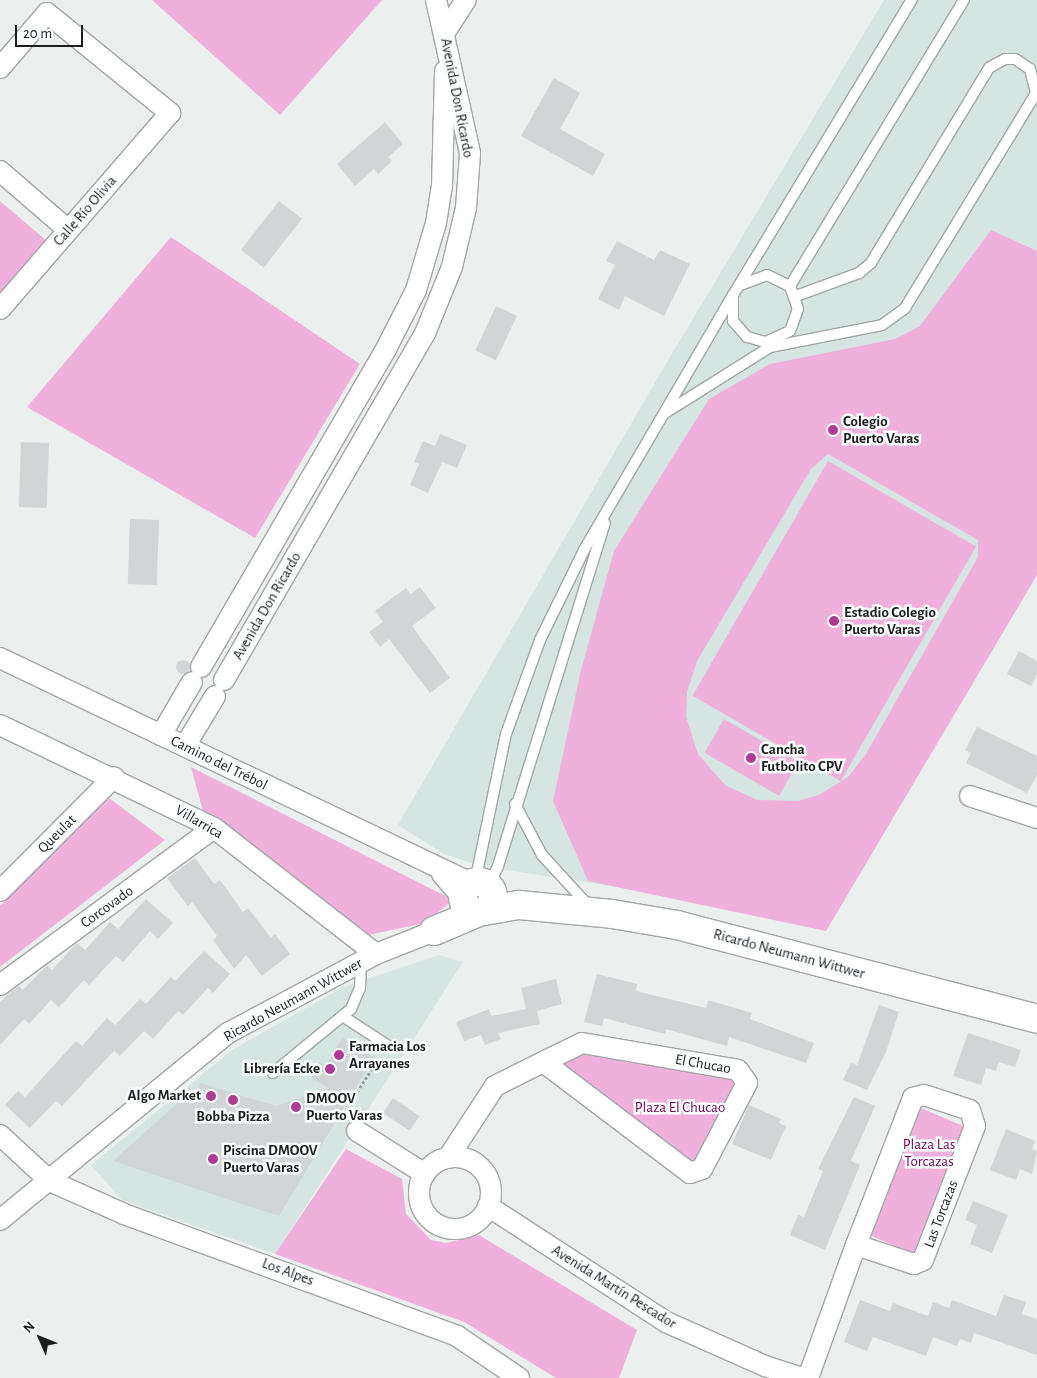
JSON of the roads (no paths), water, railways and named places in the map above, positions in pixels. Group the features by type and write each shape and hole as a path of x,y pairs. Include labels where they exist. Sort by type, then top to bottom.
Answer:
{"street":[{"path":"436,0 445,32"},
{"path":"445,32 466,0"},
{"name":"Calle Río Olivia","path":"0,68 47,12 170,113 67,229 0,309"},
{"name":"Avenida Don Ricardo","path":"161,735 365,385 416,290 436,224 444,151 445,32"},
{"name":"Avenida Don Ricardo","path":"185,746 388,396 440,300 466,208 470,153 445,32"},
{"path":"0,171 67,229"},
{"path":"365,385 388,396"},
{"path":"286,520 310,532"},
{"name":"Camino del Trébol","path":"0,658 437,869 477,895"},
{"name":"Villarrica","path":"0,725 114,777 214,828 368,958"},
{"name":"Queulat","path":"0,890 114,777"},
{"path":"970,796 1037,818"},
{"name":"Corcovado","path":"0,985 214,828"},
{"name":"Ricardo Neumann Wittwer","path":"0,1220 50,1181 228,1033 368,958 434,931 477,895 507,899 538,907 597,912 677,925 1037,1019"},
{"name":"El Chucao","path":"448,1158 495,1086 543,1062 582,1043 738,1070 747,1084 702,1169 690,1173 543,1062"},
{"name":"Las Torcazas","path":"808,1378 856,1245 913,1098 924,1095 970,1110 975,1126 923,1260 914,1264 856,1245"},
{"path":"357,1131 425,1174"},
{"name":"Los Alpes","path":"0,1136 50,1181 124,1214 457,1336 519,1378"},
{"path":"448,1158 468,1159 478,1166 488,1180 488,1206 467,1227 446,1228 434,1223 421,1205 419,1193 425,1174 436,1162 448,1158"},
{"name":"Avenida Martín Pescador","path":"488,1206 666,1322 765,1366 802,1378"}],"lane":[{"path":"477,895 494,780 522,686 561,594 733,295 912,0"},
{"path":"790,286 964,0"},
{"path":"733,295 730,306 739,331 758,342 773,343 882,325 905,308 1036,93 1030,69 1014,59 1005,59 988,68 871,263 859,273 796,296"},
{"path":"665,413 773,343 796,320 796,296 790,286 767,275 740,285"},
{"path":"477,895 498,866 515,804 610,507"},
{"path":"515,804 549,866 597,912"},
{"path":"273,1073 344,1017 360,988 368,958"},
{"path":"344,1017 387,1045"}],"place":[{"name":"Colegio Puerto Varas","path":"833,430"},
{"name":"Estadio Colegio Puerto Varas","path":"834,621"},
{"name":"Cancha Futbolito CPV","path":"751,758"},
{"name":"Farmacia Los Arrayanes","path":"339,1055"},
{"name":"Librería Ecke","path":"330,1069"},
{"name":"Algo Market","path":"211,1096"},
{"name":"Bobba Pizza","path":"233,1100"},
{"name":"DMOOV Puerto Varas","path":"296,1107"},
{"name":"Piscina DMOOV Puerto Varas","path":"213,1159"}],"park label":[{"name":"Plaza El Chucao","path":"680,1108"},
{"name":"Plaza Las Torcazas","path":"929,1152"}]}
